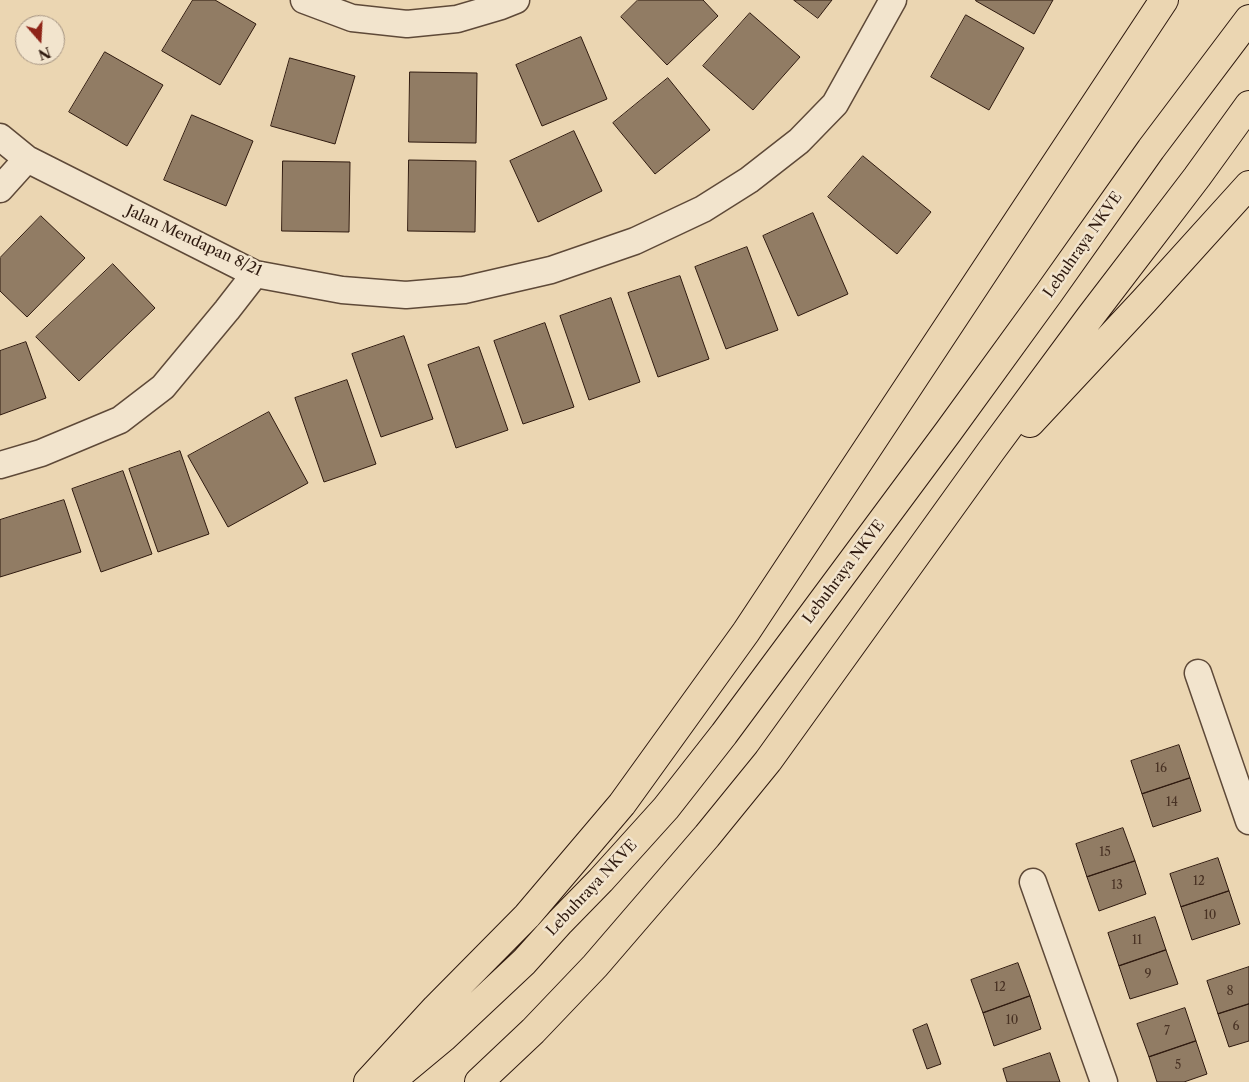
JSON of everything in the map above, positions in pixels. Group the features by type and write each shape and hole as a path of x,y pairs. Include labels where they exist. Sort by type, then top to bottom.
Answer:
{"highway":[{"path":"368,1082 436,1008 528,916 622,804 746,632 1159,6"},
{"name":"Lebuhraya NKVE","path":"390,1082 443,1038 524,962 666,808 724,734 942,440 1049,293 1150,149 1249,19"},
{"path":"479,1082 533,1031 595,966 762,769 990,451 1090,316 1197,177 1249,105"},
{"path":"947,512 1144,301 1249,185"}],"street":[{"path":"304,0 352,18 407,24 457,20 516,0"},
{"name":"Jalan Mendapan 8/21","path":"0,137 27,159 255,274 342,290 406,295 464,290 551,270 635,241 703,209 749,180 799,141 835,104 893,0"},
{"path":"0,189 27,159"},
{"path":"0,465 41,453 120,420 163,388 255,274"},
{"path":"1198,673 1249,821"},
{"path":"1033,882 1104,1082"}],"building":[{"path":"193,0 215,0 256,24 220,85 162,51"},
{"path":"638,0 703,0 718,16 667,65 621,17"},
{"path":"794,0 832,0 818,18"},
{"path":"976,0 1053,0 1034,34"},
{"path":"750,13 800,57 753,110 703,66"},
{"path":"966,15 1024,48 989,110 931,77"},
{"path":"581,37 607,99 542,126 516,65"},
{"path":"105,52 163,85 127,146 69,112"},
{"path":"290,58 355,76 335,144 271,126"},
{"path":"410,72 477,73 476,143 409,142"},
{"path":"668,78 710,130 655,174 613,123"},
{"path":"192,115 253,141 226,206 164,180"},
{"path":"574,131 602,191 538,222 510,161"},
{"path":"863,156 931,212 897,254 828,197"},
{"path":"409,160 476,161 475,232 408,231"},
{"path":"283,161 350,162 349,232 282,231"},
{"path":"813,213 848,294 798,316 763,236"},
{"path":"41,216 85,258 27,317 0,291 0,258"},
{"path":"747,247 778,330 726,349 695,267"},
{"path":"113,264 155,308 79,381 36,337"},
{"path":"680,276 709,359 658,377 628,293"},
{"path":"611,298 640,382 589,400 560,316"},
{"path":"545,323 574,407 523,424 494,341"},
{"path":"404,336 433,419 381,437 352,354"},
{"path":"26,342 46,398 0,415 0,351"},
{"path":"479,347 508,430 456,448 428,365"},
{"path":"347,380 376,464 324,482 295,398"},
{"path":"269,412 308,483 228,527 188,456"},
{"path":"180,451 209,534 158,552 129,469"},
{"path":"123,471 152,554 101,572 72,489"},
{"path":"64,500 81,552 0,577 0,520"},
{"path":"1179,745 1190,778 1142,794 1131,761"},
{"path":"1190,778 1201,811 1153,827 1142,794"},
{"path":"1123,828 1135,861 1087,877 1076,844"},
{"path":"1218,858 1229,891 1181,907 1170,874"},
{"path":"1135,861 1146,894 1099,911 1087,877"},
{"path":"1229,891 1240,924 1192,940 1181,907"},
{"path":"1155,917 1166,950 1119,966 1108,933"},
{"path":"1166,950 1178,984 1130,999 1119,966"},
{"path":"1018,963 1030,996 983,1013 971,980"},
{"path":"1249,967 1249,1004 1218,1014 1207,981"},
{"path":"1030,996 1041,1029 994,1046 983,1013"},
{"path":"1249,1004 1249,1041 1229,1047 1218,1014"},
{"path":"1185,1008 1196,1041 1149,1057 1137,1024"},
{"path":"927,1024 941,1064 927,1069 913,1030"},
{"path":"1196,1041 1207,1074 1184,1082 1157,1082 1149,1057"},
{"path":"1050,1053 1060,1082 1007,1082 1003,1069"}]}
